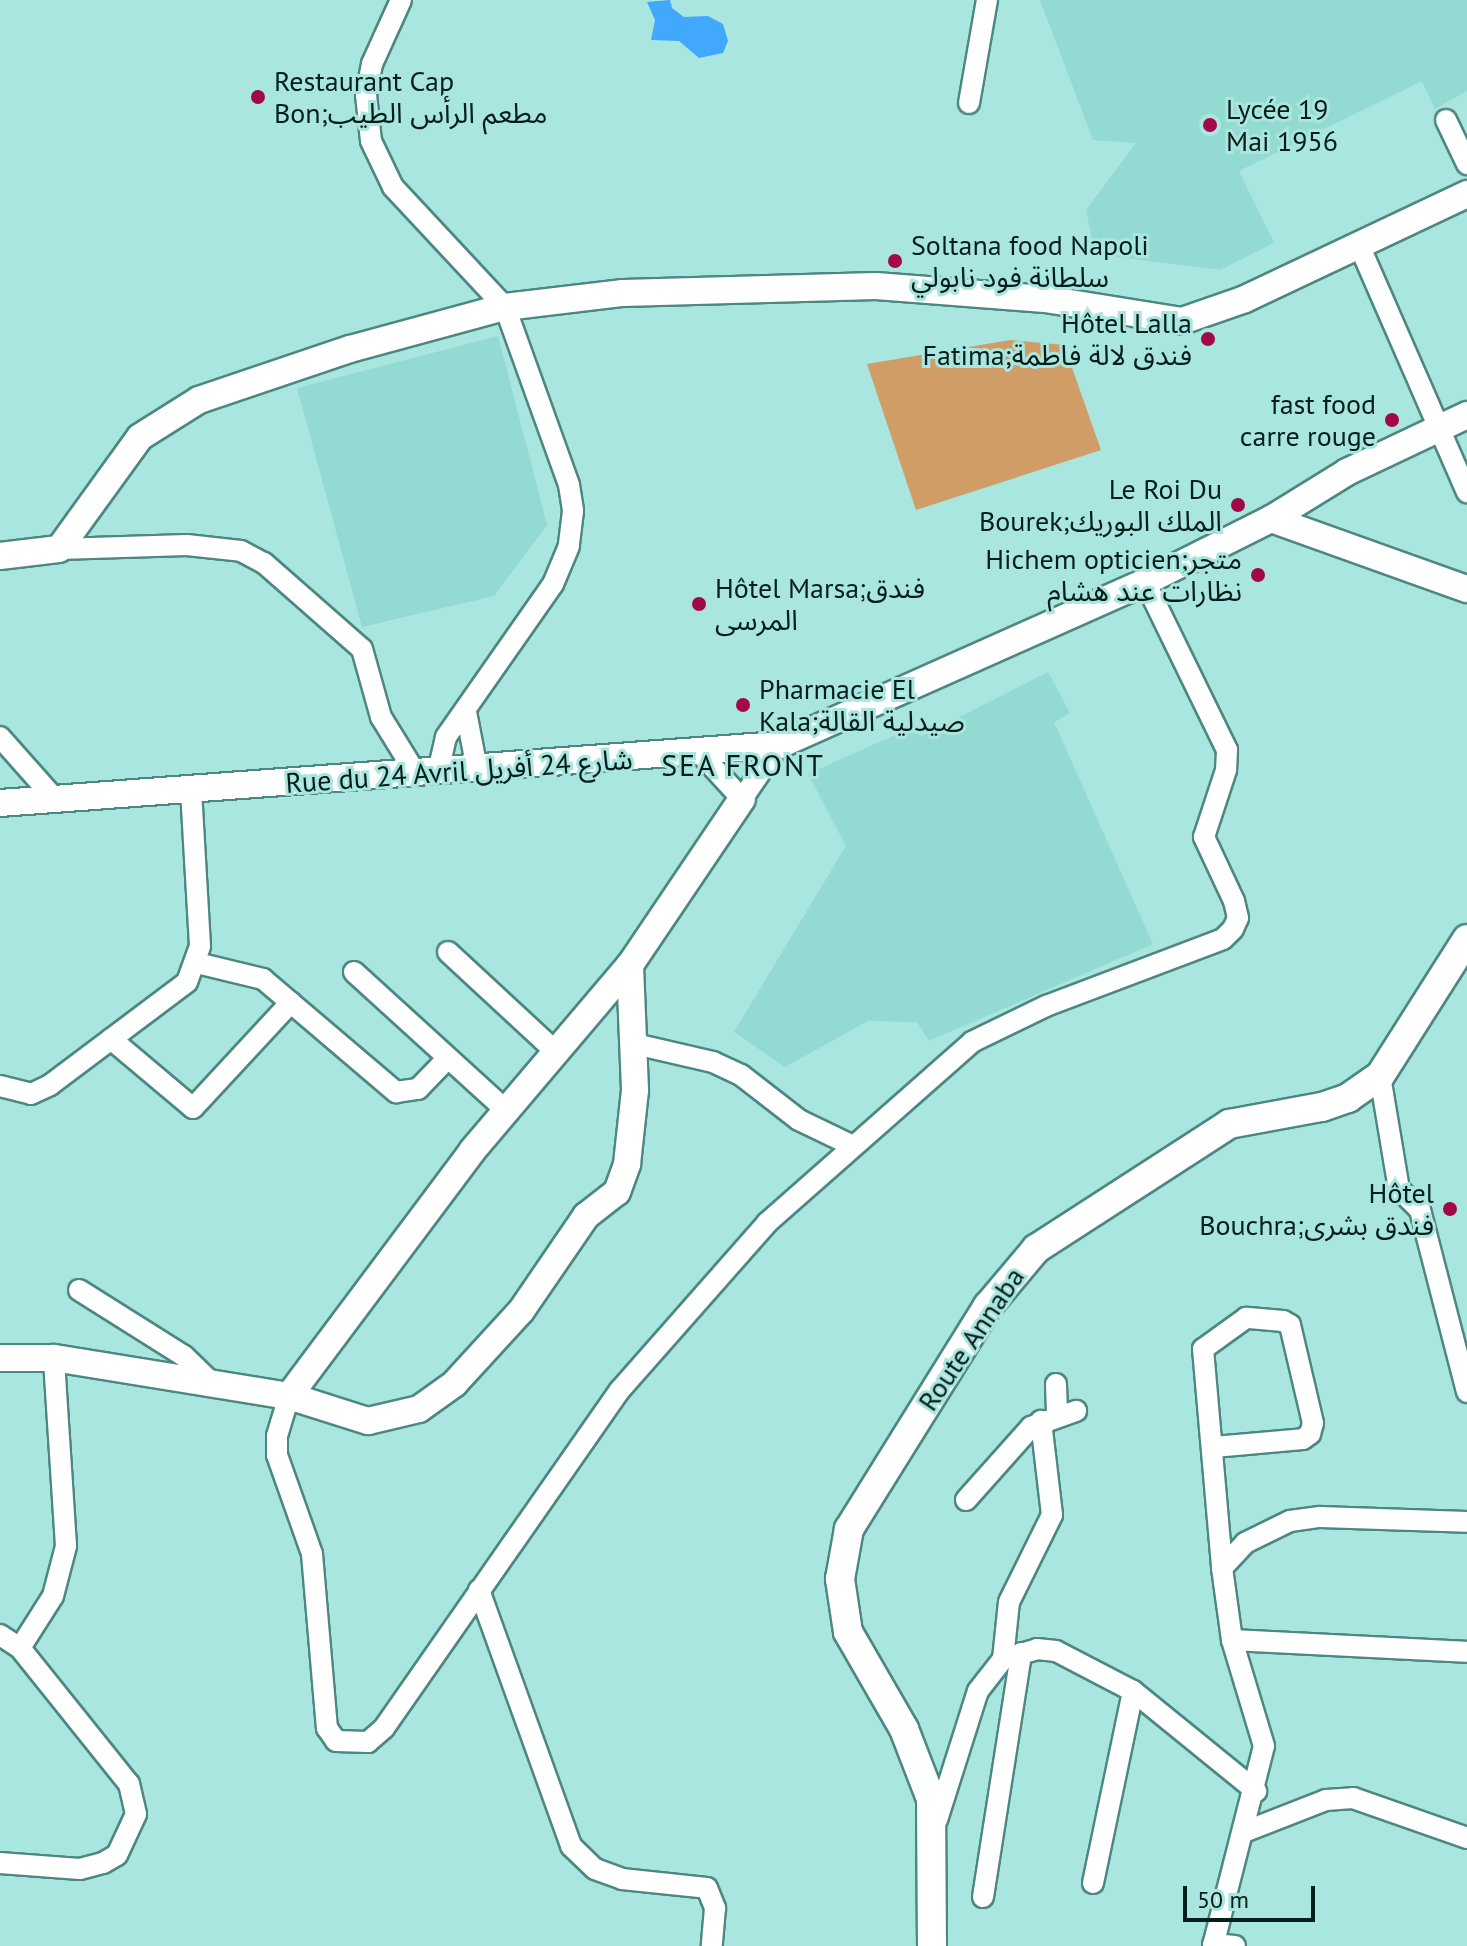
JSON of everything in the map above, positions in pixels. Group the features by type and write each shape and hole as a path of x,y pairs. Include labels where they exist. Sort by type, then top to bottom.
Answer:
{"main road":[{"name":"Route Annaba","path":"932,1946 933,1831 918,1760 860,1657 842,1606 842,1558 864,1501 988,1306 1036,1249 1229,1124 1322,1107 1348,1098 1380,1076 1467,939"}],"street":[{"path":"0,556 59,549 187,545 241,551 264,563 362,649 381,717 427,773 446,737 553,584 573,530 569,485 505,307 393,187 371,141 369,79 401,0"},
{"path":"969,103 987,0"},
{"path":"1446,120 1467,164"},
{"path":"59,549 124,455 179,410 350,349 505,307 623,293 876,286 1045,299 1182,321 1212,314 1467,194"},
{"path":"1359,245 1467,492"},
{"name":"Rue du 24 Avril شارع 24 أفريل","path":"0,803 779,745 1145,582 1271,519 1347,472 1467,415"},
{"path":"1271,519 1467,589"},
{"path":"779,745 630,965 507,1111 289,1396 277,1436 277,1455 312,1554 327,1728 336,1741 368,1742 384,1728 620,1390 740,1249 853,1146 972,1042 1046,1006 1223,939 1233,929 1238,918 1234,901 1204,837 1226,770 1227,750 1145,582"},
{"path":"466,712 477,769"},
{"path":"0,737 56,800"},
{"path":"700,753 742,799"},
{"path":"0,1086 31,1094 187,982 197,963 191,790"},
{"path":"448,952 556,1052"},
{"path":"197,963 255,975 396,1092 418,1089 447,1059"},
{"path":"0,1358 54,1358 210,1381 289,1396 346,1417 380,1421 419,1409 454,1384 521,1311 586,1216 617,1192 633,1124 635,1044 630,965"},
{"path":"354,972 402,1011 447,1059 507,1111"},
{"path":"111,1039 193,1108 291,1002"},
{"path":"635,1044 713,1062 741,1075 799,1120 853,1146"},
{"path":"1380,1076 1399,1189 1420,1210 1467,1392"},
{"path":"79,1290 184,1356 210,1381"},
{"path":"1214,1447 1310,1434 1313,1423 1290,1325 1283,1321 1246,1318 1203,1349 1214,1447 1222,1568 1232,1640 1264,1746 1256,1791 1213,1945 1235,1946"},
{"path":"20,1648 53,1596 66,1546 54,1358"},
{"path":"983,1897 1012,1656 1009,1602 1052,1515 1058,1416 1056,1384"},
{"path":"966,1500 1021,1435 1058,1416"},
{"path":"1222,1568 1245,1543 1290,1521 1320,1517 1467,1522"},
{"path":"479,1590 571,1846 595,1869 622,1879 707,1888 715,1908 712,1946"},
{"path":"0,1635 20,1648 129,1784 136,1814 117,1855 103,1863 80,1869 0,1863"},
{"path":"1232,1640 1467,1652"},
{"path":"933,1831 967,1715 1012,1656 1056,1651 1133,1691 1256,1791"},
{"path":"1093,1883 1133,1691"},
{"path":"1244,1832 1326,1800 1353,1798 1467,1838"}],"shaded area":[{"name":"Lycée 19 Mai 1956","path":"1040,0 1467,0 1467,91 1435,109 1422,81 1239,171 1274,243 1220,270 1095,254 1086,210 1136,143 1093,140"},
{"path":"498,336 547,525 494,596 362,627 297,388"},
{"path":"1010,340 1064,345 1101,450 916,510 867,364"},
{"path":"1048,672 1070,713 1054,722 1153,944 929,1041 917,1022 868,1021 785,1067 734,1032 846,846 808,774 908,729 922,736"}],"water":[{"path":"670,0 672,8 684,17 708,16 723,24 728,41 723,53 699,58 679,41 651,40 655,20 647,2"}],"place":[{"name":"Restaurant Cap Bon;مطعم الرأس الطيب","path":"258,97"},
{"name":"Lycée 19 Mai 1956","path":"1210,125"},
{"name":"Soltana food Napoli سلطانة فود نابولي","path":"895,261"},
{"name":"Hôtel Lalla Fatima;فندق لالة فاطمة","path":"1208,339"},
{"name":"fast food carre rouge","path":"1392,420"},
{"name":"Le Roi Du Bourek;الملك البوريك","path":"1238,505"},
{"name":"Hichem opticien;متجر نظارات عند هشام","path":"1258,575"},
{"name":"Hôtel Marsa;فندق المرسى","path":"699,604"},
{"name":"Pharmacie El Kala;صيدلية القالة","path":"743,705"},
{"name":"Hôtel Bouchra;فندق بشرى","path":"1450,1209"}],"district":[{"name":"SEA FRONT","path":"743,765"}]}
